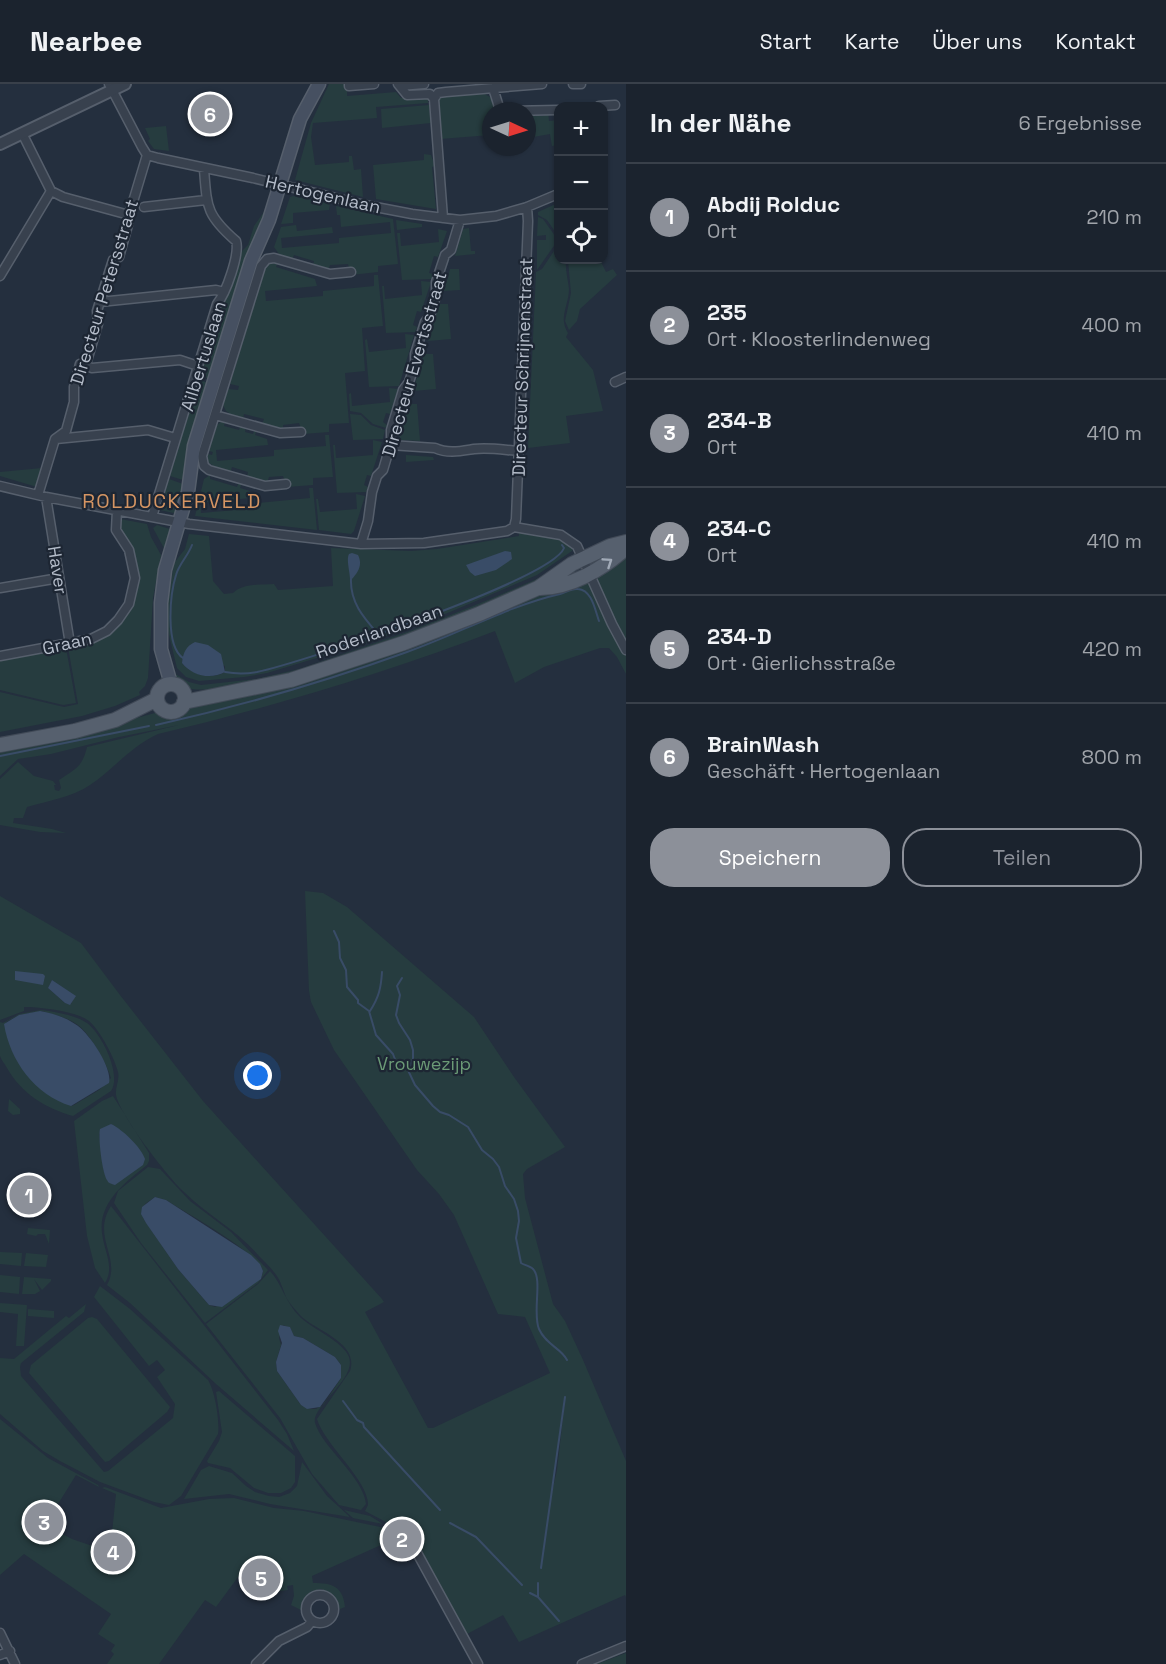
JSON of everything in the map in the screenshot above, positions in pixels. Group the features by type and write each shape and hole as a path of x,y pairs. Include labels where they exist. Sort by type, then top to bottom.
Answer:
{"main road":[{"name":"Ailbertuslaan","path":"168,685 162,649 160,614 162,586 188,492 194,446 219,384 250,261 269,220 300,119 319,84"},
{"name":"Roderlandbaan","path":"183,697 227,693 291,680 404,643 538,588 583,558 610,546 626,542"},
{"name":"Roderlandbaan","path":"538,588 561,586 604,565 626,548"},
{"path":"168,685 178,687 183,697 181,706 174,711 165,710 159,703 159,692 168,685"},
{"path":"0,745 75,731 132,717 159,703"}],"street":[{"path":"0,144 111,87 125,84"},
{"path":"349,84 349,86 374,84"},
{"path":"399,85 424,84"},
{"path":"434,99 438,93 474,87 493,88 542,84"},
{"path":"573,84 581,84"},
{"path":"399,85 406,95 430,94 434,99 443,218"},
{"path":"111,87 147,155"},
{"path":"493,88 499,107 505,111 554,110"},
{"path":"608,105 615,105"},
{"path":"22,134 51,191 63,197 129,215"},
{"name":"Hertogenlaan","path":"147,155 366,205 460,220 496,216 554,196"},
{"name":"Directeur Petersstraat","path":"42,496 56,439 66,431 74,402 74,387 80,364 87,361 98,324 97,311 112,260 119,257 147,155"},
{"path":"144,207 206,200 204,169"},
{"path":"0,276 51,191"},
{"name":"Ailbertuslaan","path":"152,517 217,304 224,292 237,252 236,241 219,227 211,215 206,200"},
{"name":"Directeur Schrijnenstraat","path":"514,527 519,451 527,207"},
{"name":"Directeur Evertsstraat","path":"361,544 368,521 372,492 377,476 383,470 390,445 391,430 404,390 416,364 415,354 436,296 436,282 445,255 451,250 460,220"},
{"name":"Ailbertuslaan","path":"286,484 265,486 206,468 203,464 202,456 215,415 219,384 261,266 265,261 274,258 330,274 351,272"},
{"path":"100,302 216,290 224,292"},
{"path":"80,364 92,368 180,360 198,366"},
{"path":"615,382 626,377"},
{"name":"Ailbertuslaan","path":"215,415 280,433 301,432"},
{"path":"56,439 148,430 175,438"},
{"path":"390,445 435,448 442,451 465,452 475,449 519,451"},
{"path":"0,486 179,522 361,544 452,540 507,531 514,527 565,536 577,546 626,650"},
{"name":"Haver","path":"42,496 70,644"},
{"name":"Graan","path":"0,656 91,639 107,631 118,620 129,604 135,571 129,550 116,530 117,510"},
{"path":"0,588 59,578"},
{"path":"416,1551 478,1664"},
{"path":"256,1664 279,1641 307,1628 312,1621"},
{"path":"0,1633 15,1664"},
{"path":"582,1664 626,1646"},
{"path":"0,1655 10,1651"}],"green space":[{"path":"329,84 347,84 347,96 396,92 401,98 428,98 428,103 376,107 377,118 313,123 311,137 315,165 349,162 349,156 352,156 354,170 361,169 363,197 295,180 311,123"},
{"path":"483,93 490,97 492,102 482,102 482,136 440,139 437,100 440,97"},
{"path":"429,105 431,123 382,128 381,109"},
{"path":"544,111 548,112 549,121 554,120 554,146 552,146 550,134 536,137 536,112 544,116"},
{"path":"166,126 169,151 154,149 148,141 150,139 145,128"},
{"path":"424,154 431,155 435,166 432,167 436,209 376,199 373,165 424,160"},
{"path":"290,197 330,204 329,210 293,213 293,223 281,224"},
{"path":"554,205 554,230 547,220 538,215 538,212"},
{"path":"336,206 393,219 398,264 378,266 378,272 351,275 348,264 330,265 328,271 313,266 314,261 294,255 292,260 279,256 274,247 281,227 296,225 297,231 332,227 333,233 281,238 282,248 339,243 339,238 391,233 390,222 341,227 340,215 337,215"},
{"path":"266,209 253,239 210,379 200,376 201,365 207,356 221,310 220,305 225,301 240,253 248,245 254,226"},
{"path":"538,217 543,219 554,234 554,246 537,270 537,240 546,240 546,235 537,236"},
{"path":"396,220 422,224 422,227 397,230"},
{"path":"469,228 471,251 475,251 475,254 455,256 463,229"},
{"path":"438,229 447,231 438,257 434,256 429,273 433,274 432,279 402,280 397,233 400,233 401,246 439,242"},
{"path":"554,251 554,264 566,264 569,295 564,317 568,333 566,337 593,370 603,411 566,416 570,443 528,448 536,272 542,269"},
{"path":"271,263 277,264 276,267 315,279 317,286 265,291 266,301 323,296 323,291 374,286 374,275 378,275 383,326 362,328 365,371 345,373 349,423 329,424 329,432 303,434 299,423 283,425 283,430 262,425 264,419 244,414 243,419 229,415 223,405 228,389 238,390 239,386 230,384 266,266"},
{"path":"568,264 602,264 606,272 613,269 617,275 580,309 577,321 569,330 565,321 571,293"},
{"path":"450,269 459,269 460,290 444,291"},
{"path":"421,281 431,282 421,312 417,311 413,325 417,327 415,332 386,333 382,286 384,286 385,299 422,295"},
{"path":"439,304 448,304 451,339 428,341"},
{"path":"405,334 414,335 399,386 369,387 365,340 367,339 369,352 406,348"},
{"path":"424,354 433,354 436,389 413,391"},
{"path":"199,380 209,383 188,453 183,480 170,476 179,447 177,444 181,431 184,430"},
{"path":"389,388 398,389 390,414 386,413 383,422 387,425 386,428 373,424 361,413 350,411 349,394 351,393 352,406 390,402"},
{"path":"409,404 417,404 420,441 401,440 399,436"},
{"path":"350,414 361,415 371,425 385,430 383,439 353,440"},
{"path":"222,421 225,422 224,426 239,430 241,425 246,426 245,432 253,434 257,429 255,435 267,439 268,445 216,450 217,461 274,456 274,450 326,446 325,435 329,435 333,477 313,478 313,485 287,487 283,476 269,477 267,483 247,478 248,472 232,467 230,473 214,468 207,458 208,454 212,455 213,452 209,451 217,425"},
{"path":"373,440 382,442 371,476 367,475 364,485 368,487 366,492 337,493 333,445 335,445 336,458 373,455"},
{"path":"406,455 433,457 434,460 406,462"},
{"path":"42,468 37,487 0,476 0,472"},
{"path":"210,475 210,479 237,487 239,482 242,482 240,488 250,491 250,498 200,503 201,513 258,508 258,503 310,498 309,488 313,488 317,530 195,516 204,479"},
{"path":"169,479 183,484 178,514 160,510"},
{"path":"356,494 365,496 351,534 319,530 316,499 318,499 320,512 357,509"},
{"path":"120,519 147,524 161,555 153,598 148,678 145,686 139,692 140,695 115,706 82,716 0,732 0,692 64,707 78,704 68,647 107,635 137,585 118,529"},
{"path":"157,525 173,530 165,550 153,528"},
{"path":"519,533 562,539 573,548 572,551 537,575 450,612 373,641 267,673 244,677 199,681 186,677 177,668 166,614 174,563 185,549 189,534 209,536 213,581 224,594 233,593 247,586 258,585 274,584 278,590 333,586 331,548 411,551 519,536","holes":["184,654 225,666 225,672 208,676 191,671 182,663"]},
{"path":"576,553 578,558 552,575 479,609 314,669 201,690 184,686 172,672 189,682 201,685 256,679 299,669 413,630 488,600 539,578"},
{"path":"626,556 626,645 593,576"},
{"path":"586,577 608,626 626,654 626,674 609,648 600,648 544,667 515,683 495,631 328,688 158,734 139,745 99,779 83,789 27,807 23,818 14,818 13,823 66,833 40,832 0,825 0,779 18,762 34,776 53,781 56,785 54,785 55,790 59,791 61,788 59,780 80,764 87,747 179,725 51,754 18,759 0,776 0,747 88,731 155,713 180,713 188,706 493,613"},
{"path":"66,648 76,703 63,705 0,690 0,660"},
{"path":"305,891 323,893 347,907 474,1017 565,1147 527,1169 523,1174 525,1198 553,1304 565,1321 626,1461 626,1597 625,1595 519,1642 503,1615 467,1634 462,1631 413,1542 384,1521 365,1511 368,1505 361,1485 328,1440 317,1419 350,1371 349,1353 344,1346 303,1318 288,1300 278,1278 268,1266 241,1238 183,1191 156,1159 119,1104 116,1095 118,1075 116,1066 93,1025 75,1015 31,1007 24,1007 24,1011 0,1020 0,896 81,943 203,1101 382,1299 384,1302 365,1312 428,1428 433,1428 550,1373 525,1317 498,1314 454,1215 417,1170 334,1050 311,1002","holes":["52,980 75,996 71,1004 65,1003 48,988","564,1399 557,1470 551,1497"]},
{"path":"41,1010 59,1013 82,1020 93,1028 104,1045 112,1065 114,1084 111,1091 73,1116 53,1109 27,1093 13,1077 0,1056 0,1022 3,1023 19,1014","holes":["42,1011 70,1020 83,1029 98,1050 111,1078 99,1090 71,1106 26,1073 13,1052 6,1022 19,1015"]},
{"path":"113,1096 149,1153 147,1165 122,1186 104,1212 102,1233 109,1265 105,1283 95,1268 87,1236 74,1121","holes":["111,1124 122,1132 104,1171 99,1134"]},
{"path":"9,1099 20,1109 20,1114 13,1115 8,1111"},
{"path":"148,1167 160,1169 190,1201 231,1232 268,1270 258,1283 205,1323 141,1243 114,1203 118,1191","holes":["155,1197 166,1200 234,1242 257,1262 263,1271 261,1279 215,1307 209,1305 178,1269 143,1218 145,1204"]},
{"path":"111,1206 278,1420 294,1451 216,1384 130,1303 107,1285 111,1275 111,1266 104,1228"},
{"path":"28,1228 50,1230 49,1244 45,1234 36,1236 27,1234"},
{"path":"0,1252 22,1253 21,1266 0,1264"},
{"path":"26,1253 48,1255 46,1267 24,1266"},
{"path":"270,1271 300,1317 341,1346 349,1357 350,1365 346,1374 327,1399 341,1378 341,1365 335,1357 303,1338 294,1336 290,1328 283,1325 279,1338 281,1345 276,1362 277,1371 301,1405 316,1409 323,1405 316,1416 315,1423 319,1432 351,1473 364,1494 366,1504 361,1510 339,1505 312,1474 280,1418 206,1324 258,1284"},
{"path":"0,1275 20,1277 19,1294 0,1292"},
{"path":"24,1277 51,1279 51,1281 42,1290 34,1279 40,1291 35,1294 22,1294"},
{"path":"100,1286 130,1309 208,1380 213,1391 218,1415 218,1434 181,1496 169,1505 154,1502 100,1482 60,1461 43,1451 0,1414 0,1358 14,1359 66,1316 69,1318 86,1304 84,1312 21,1363 21,1376 104,1472 173,1418 175,1404 157,1377 165,1370 157,1360 149,1366 94,1297"},
{"path":"0,1303 27,1305 24,1346 16,1346 18,1314 0,1312"},
{"path":"28,1309 54,1311 54,1318 28,1316"},
{"path":"92,1317 97,1319 170,1407 167,1412 105,1462 29,1373 31,1365"},
{"path":"219,1391 295,1456 295,1482 291,1488 281,1493 268,1493 254,1488 230,1468 208,1463 222,1432 216,1392"},
{"path":"0,1419 48,1458 98,1485 99,1487 76,1475 45,1525 72,1539 110,1552 116,1494 102,1488 105,1487 161,1508 209,1499 234,1498 274,1508 304,1511 385,1528 401,1536 312,1576 313,1583 331,1585 339,1590 345,1607 340,1609 334,1595 321,1589 306,1595 301,1610 291,1605 294,1596 293,1585 287,1586 288,1590 270,1591 246,1578 238,1577 216,1607 205,1600 159,1664 107,1664 114,1654 111,1651 115,1645 98,1634 111,1614 24,1554 0,1575"},
{"path":"302,1462 327,1496 350,1517 270,1504 229,1494 184,1499 201,1470 209,1466 232,1473 255,1492 279,1497 290,1493 297,1486"},
{"path":"344,1510 370,1516 383,1524 353,1518"},
{"path":"626,1653 626,1664 597,1664"}],"water":[{"path":"505,551 511,552 512,559 496,570 475,576 466,565"},
{"path":"349,554 358,555 360,565 356,574 350,579 348,559"},
{"path":"195,642 208,645 221,654 225,672 214,676 196,674 182,663 187,648"},
{"path":"15,971 43,974 45,976 43,985 15,980"},
{"path":"52,980 76,996 70,1005 48,988"},
{"path":"40,1011 63,1017 80,1028 98,1050 107,1068 109,1083 71,1106 46,1094 26,1075 7,1038 4,1024 19,1015"},
{"path":"111,1124 131,1139 145,1159 143,1165 115,1185 108,1182 105,1176 100,1147 100,1129"},
{"path":"155,1197 166,1200 251,1255 263,1271 261,1279 222,1307 209,1305 178,1269 141,1214 142,1207"},
{"path":"280,1325 290,1327 294,1336 303,1338 335,1357 341,1365 341,1378 320,1407 307,1409 301,1405 277,1371 276,1362 282,1343 278,1331"}],"waterway":[{"path":"183,658 173,643 171,606 176,575 192,545"},
{"path":"225,672 257,672 422,619 517,580 549,562 564,548 562,545"},
{"path":"351,579 355,602 378,634"},
{"path":"156,725 251,701 376,663 502,613 574,589 587,593 599,621"},
{"path":"0,756 149,726"},
{"name":"Vrouwezijp","path":"334,931 339,942 340,958 346,970 347,987 358,1003 369,1011 376,1035 393,1054 396,1062 407,1068 415,1085 433,1106 468,1127 482,1150 499,1167 505,1186 514,1199 518,1211 516,1238 521,1263 532,1268 536,1274 539,1329 545,1339 567,1360"},
{"path":"370,1011 379,992 382,972"},
{"path":"402,978 397,986 400,995 396,1015 413,1050 413,1059 408,1070"},
{"name":"Vrouwezijp","path":"541,1568 565,1397"},
{"path":"343,1401 357,1420 363,1423 364,1427 440,1510"},
{"path":"450,1523 476,1537 522,1585"},
{"name":"Vrouwezijp","path":"538,1583 538,1597 559,1621"},
{"path":"530,1593 538,1597"}],"place":[{"name":"BrainWash","path":"210,114"},
{"name":"Abdij Rolduc","path":"29,1195"},
{"name":"234-B","path":"44,1522"},
{"name":"235","path":"402,1539"},
{"name":"234-C","path":"113,1552"},
{"name":"234-D","path":"261,1578"}],"district":[{"name":"ROLDUCKERVELD","path":"172,501"}]}
